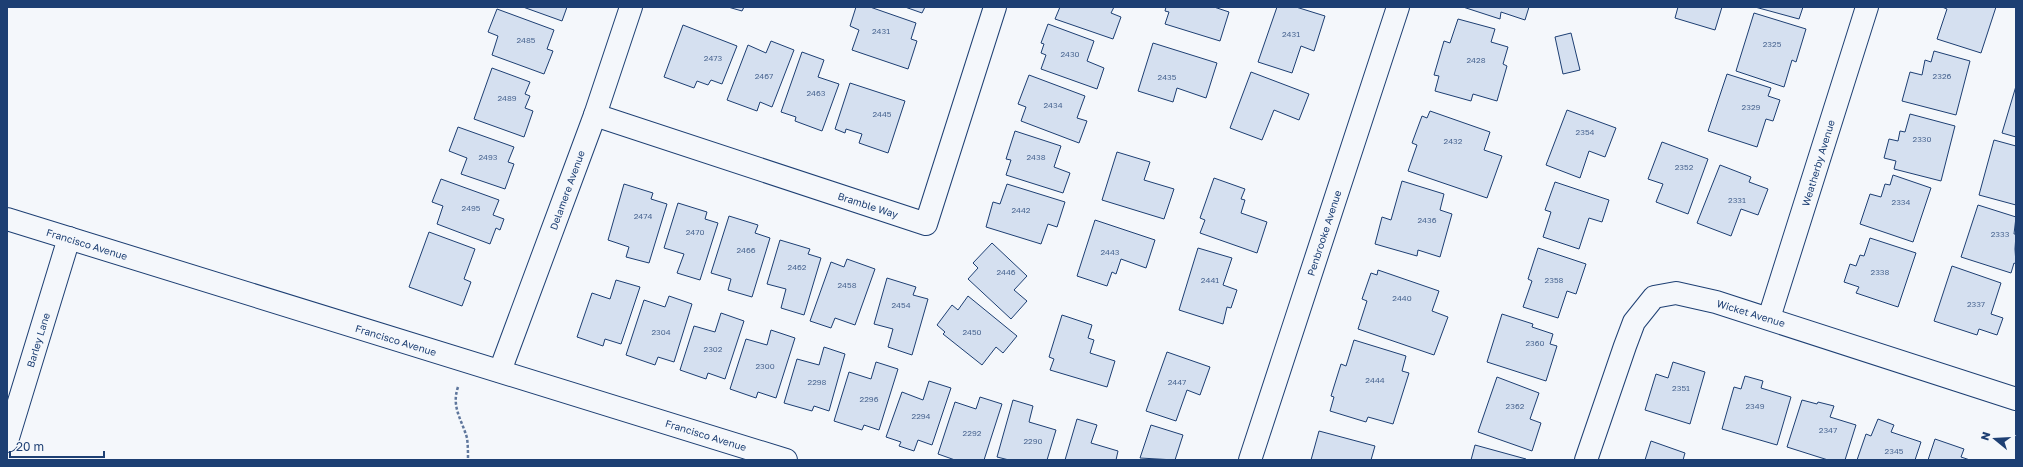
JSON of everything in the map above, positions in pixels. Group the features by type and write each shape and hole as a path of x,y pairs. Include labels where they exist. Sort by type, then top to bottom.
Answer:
{"street":[{"name":"Delamere Avenue","path":"500,371 595,115 631,7"},
{"name":"Bramble Way","path":"595,115 926,224 995,7"},
{"name":"Penbrooke Avenue","path":"1250,460 1398,7"},
{"name":"Weatherby Avenue","path":"1769,318 1867,7"},
{"name":"Francisco Avenue","path":"7,219 786,460"},
{"name":"Barley Lane","path":"7,441 69,238"},
{"name":"Wicket Avenue","path":"1586,460 1624,346 1634,322 1654,297 1676,293 1716,302 1769,318 2016,398"}],"path":[{"path":"468,361 455,396 456,411 467,439 468,460"}],"building":[{"path":"523,7 567,7 562,21"},
{"path":"728,7 744,7 742,11"},
{"path":"856,7 870,7 916,23 911,39 917,41 908,69 852,50 859,30 850,26"},
{"path":"905,7 925,7 922,13"},
{"path":"1060,7 1114,7 1111,13 1121,17 1113,39 1055,19"},
{"path":"1166,7 1214,7 1229,12 1220,41 1165,24 1169,12 1165,11"},
{"path":"1277,7 1296,7 1325,16 1314,51 1301,46 1292,73 1258,62"},
{"path":"1463,7 1529,7 1525,20 1501,12 1500,19"},
{"path":"1678,7 1722,7 1715,30 1675,18"},
{"path":"1755,7 1803,7 1799,19"},
{"path":"1942,7 1996,7 1981,53 1937,39 1947,9"},
{"path":"497,9 554,30 547,49 553,51 544,74 492,55 498,36 488,32"},
{"path":"1754,13 1806,29 1796,62 1792,60 1784,87 1736,71"},
{"path":"1458,19 1495,29 1491,42 1508,47 1503,64 1507,66 1497,101 1473,94 1471,101 1435,91 1439,76 1434,75 1444,41 1450,43"},
{"path":"1048,24 1094,41 1087,61 1104,68 1097,89 1041,69 1046,55 1041,53 1044,44 1041,43"},
{"path":"683,25 737,46 722,84 711,80 708,85 697,81 694,88 664,77"},
{"path":"1571,33 1580,70 1563,74 1555,37"},
{"path":"771,41 794,50 772,107 760,102 757,111 727,100 748,45 766,53"},
{"path":"1153,43 1217,63 1206,98 1177,88 1173,102 1138,91"},
{"path":"1934,51 1970,61 1956,115 1902,101 1910,72 1922,75 1925,60 1931,62"},
{"path":"802,52 824,60 818,77 839,84 822,131 795,121 796,117 781,112"},
{"path":"492,68 530,82 525,94 530,96 525,108 533,111 524,137 474,119"},
{"path":"1251,72 1309,94 1299,120 1274,110 1262,140 1230,128"},
{"path":"1727,74 1771,88 1768,96 1780,100 1773,121 1766,119 1757,147 1708,131"},
{"path":"1029,75 1085,96 1077,118 1087,121 1079,143 1021,121 1026,107 1018,104"},
{"path":"850,83 905,101 888,153 859,143 862,134 846,129 845,133 835,129"},
{"path":"2016,86 2016,137 2002,133"},
{"path":"1567,110 1616,128 1605,157 1589,151 1580,178 1546,165"},
{"path":"1430,111 1490,132 1484,150 1502,156 1487,198 1408,171 1417,145 1412,143 1422,116 1427,118"},
{"path":"1910,114 1955,126 1941,181 1894,169 1896,161 1884,158 1889,139 1898,141 1900,131 1905,132"},
{"path":"458,127 514,147 508,162 514,164 505,189 461,174 467,158 449,151"},
{"path":"1015,131 1061,146 1054,167 1070,173 1063,193 1006,175 1011,160 1006,159"},
{"path":"1994,140 2016,146 2016,205 1979,195"},
{"path":"1662,142 1708,159 1688,214 1656,202 1663,184 1648,179"},
{"path":"1117,152 1150,162 1144,180 1174,189 1164,219 1102,200"},
{"path":"1720,165 1751,177 1749,182 1768,189 1758,215 1741,209 1731,236 1697,223"},
{"path":"1893,175 1931,188 1913,242 1860,224 1870,194 1881,197 1885,184 1890,185"},
{"path":"1214,178 1245,189 1241,199 1245,200 1241,213 1267,222 1257,253 1200,233 1205,220 1200,218"},
{"path":"441,179 499,200 493,215 504,219 500,230 496,228 490,244 437,224 443,206 432,202"},
{"path":"1402,181 1444,194 1440,210 1452,214 1440,257 1418,250 1417,256 1375,244 1382,217 1391,220"},
{"path":"1555,182 1609,200 1602,222 1589,218 1579,249 1543,237 1551,212 1545,210"},
{"path":"624,184 653,193 651,199 667,204 649,263 626,257 629,247 608,240"},
{"path":"1007,184 1065,202 1057,227 1048,224 1041,244 986,227 993,202 1000,204"},
{"path":"678,203 707,212 705,219 718,223 700,280 677,273 684,254 664,248"},
{"path":"1978,205 2016,217 2014,234 2016,234 2016,264 2014,263 2011,273 1961,257"},
{"path":"729,216 758,225 755,233 770,238 752,297 728,290 731,279 711,273"},
{"path":"1095,220 1155,240 1146,268 1121,259 1116,274 1112,272 1107,286 1077,276"},
{"path":"429,232 475,249 464,279 471,282 462,306 409,287"},
{"path":"1870,238 1916,253 1898,307 1856,293 1859,287 1844,282 1850,264 1856,266 1860,255 1864,256"},
{"path":"780,240 810,249 808,254 821,258 804,315 781,308 786,289 767,284"},
{"path":"992,243 1027,276 1014,290 1027,301 1011,319 968,279 978,268 973,263"},
{"path":"1198,248 1232,258 1223,285 1237,290 1231,308 1227,307 1223,324 1179,310"},
{"path":"1538,248 1586,264 1576,294 1567,291 1558,318 1523,307 1532,281 1528,279"},
{"path":"847,259 875,269 855,325 835,318 831,328 810,321 831,262 844,267"},
{"path":"1952,266 2001,283 1991,314 2003,318 1997,335 1979,329 1977,335 1934,321"},
{"path":"1378,270 1439,291 1432,311 1448,317 1434,355 1358,329 1367,301 1362,299 1371,273 1377,275"},
{"path":"887,278 916,287 913,295 928,299 912,355 888,347 893,329 874,324"},
{"path":"616,280 640,287 621,344 605,339 603,346 577,337 592,293 610,299"},
{"path":"669,296 692,304 674,362 658,357 655,365 626,355 644,300 665,307"},
{"path":"968,296 1017,336 1003,353 996,347 982,365 943,334 945,332 937,325 952,305 958,310"},
{"path":"721,313 744,321 725,379 708,373 706,379 680,370 694,326 715,332"},
{"path":"1502,314 1533,324 1532,327 1553,334 1550,344 1557,346 1546,381 1487,362"},
{"path":"1062,315 1092,325 1088,338 1094,340 1090,353 1115,361 1107,387 1050,370 1054,359 1049,357"},
{"path":"771,330 795,338 776,398 758,392 756,398 730,389 746,339 767,345"},
{"path":"1354,340 1406,356 1402,371 1409,373 1393,424 1368,417 1366,422 1330,411 1334,397 1331,396 1341,364 1346,366"},
{"path":"824,347 845,354 829,411 814,406 812,411 784,403 797,359 819,365"},
{"path":"1167,352 1210,367 1200,395 1187,390 1176,421 1146,411"},
{"path":"876,362 898,369 879,430 864,425 862,430 834,421 849,372 871,379"},
{"path":"1673,362 1705,372 1690,424 1645,410 1656,374 1668,378"},
{"path":"1745,376 1763,381 1761,388 1791,397 1777,445 1722,429 1734,387 1741,389"},
{"path":"1497,377 1539,393 1530,419 1541,423 1532,451 1478,432"},
{"path":"929,381 951,388 932,445 918,440 914,451 899,446 901,442 886,437 902,392 923,400"},
{"path":"980,397 1002,404 984,460 955,460 938,454 955,402 976,409"},
{"path":"1013,400 1033,406 1029,422 1056,430 1047,460 1009,460 997,457"},
{"path":"1802,400 1834,406 1830,417 1856,425 1845,460 1828,460 1787,447"},
{"path":"1077,419 1097,425 1091,443 1118,451 1116,460 1065,460"},
{"path":"1878,419 1894,425 1891,432 1921,442 1915,460 1857,460 1866,434 1871,436"},
{"path":"1151,425 1183,435 1175,460 1140,458"},
{"path":"1319,431 1375,446 1371,460 1311,460"},
{"path":"1935,439 1964,449 1961,457 1970,460 1928,460"},
{"path":"1651,441 1685,453 1683,460 1645,460"},
{"path":"1475,445 1526,459 1471,460"}]}
